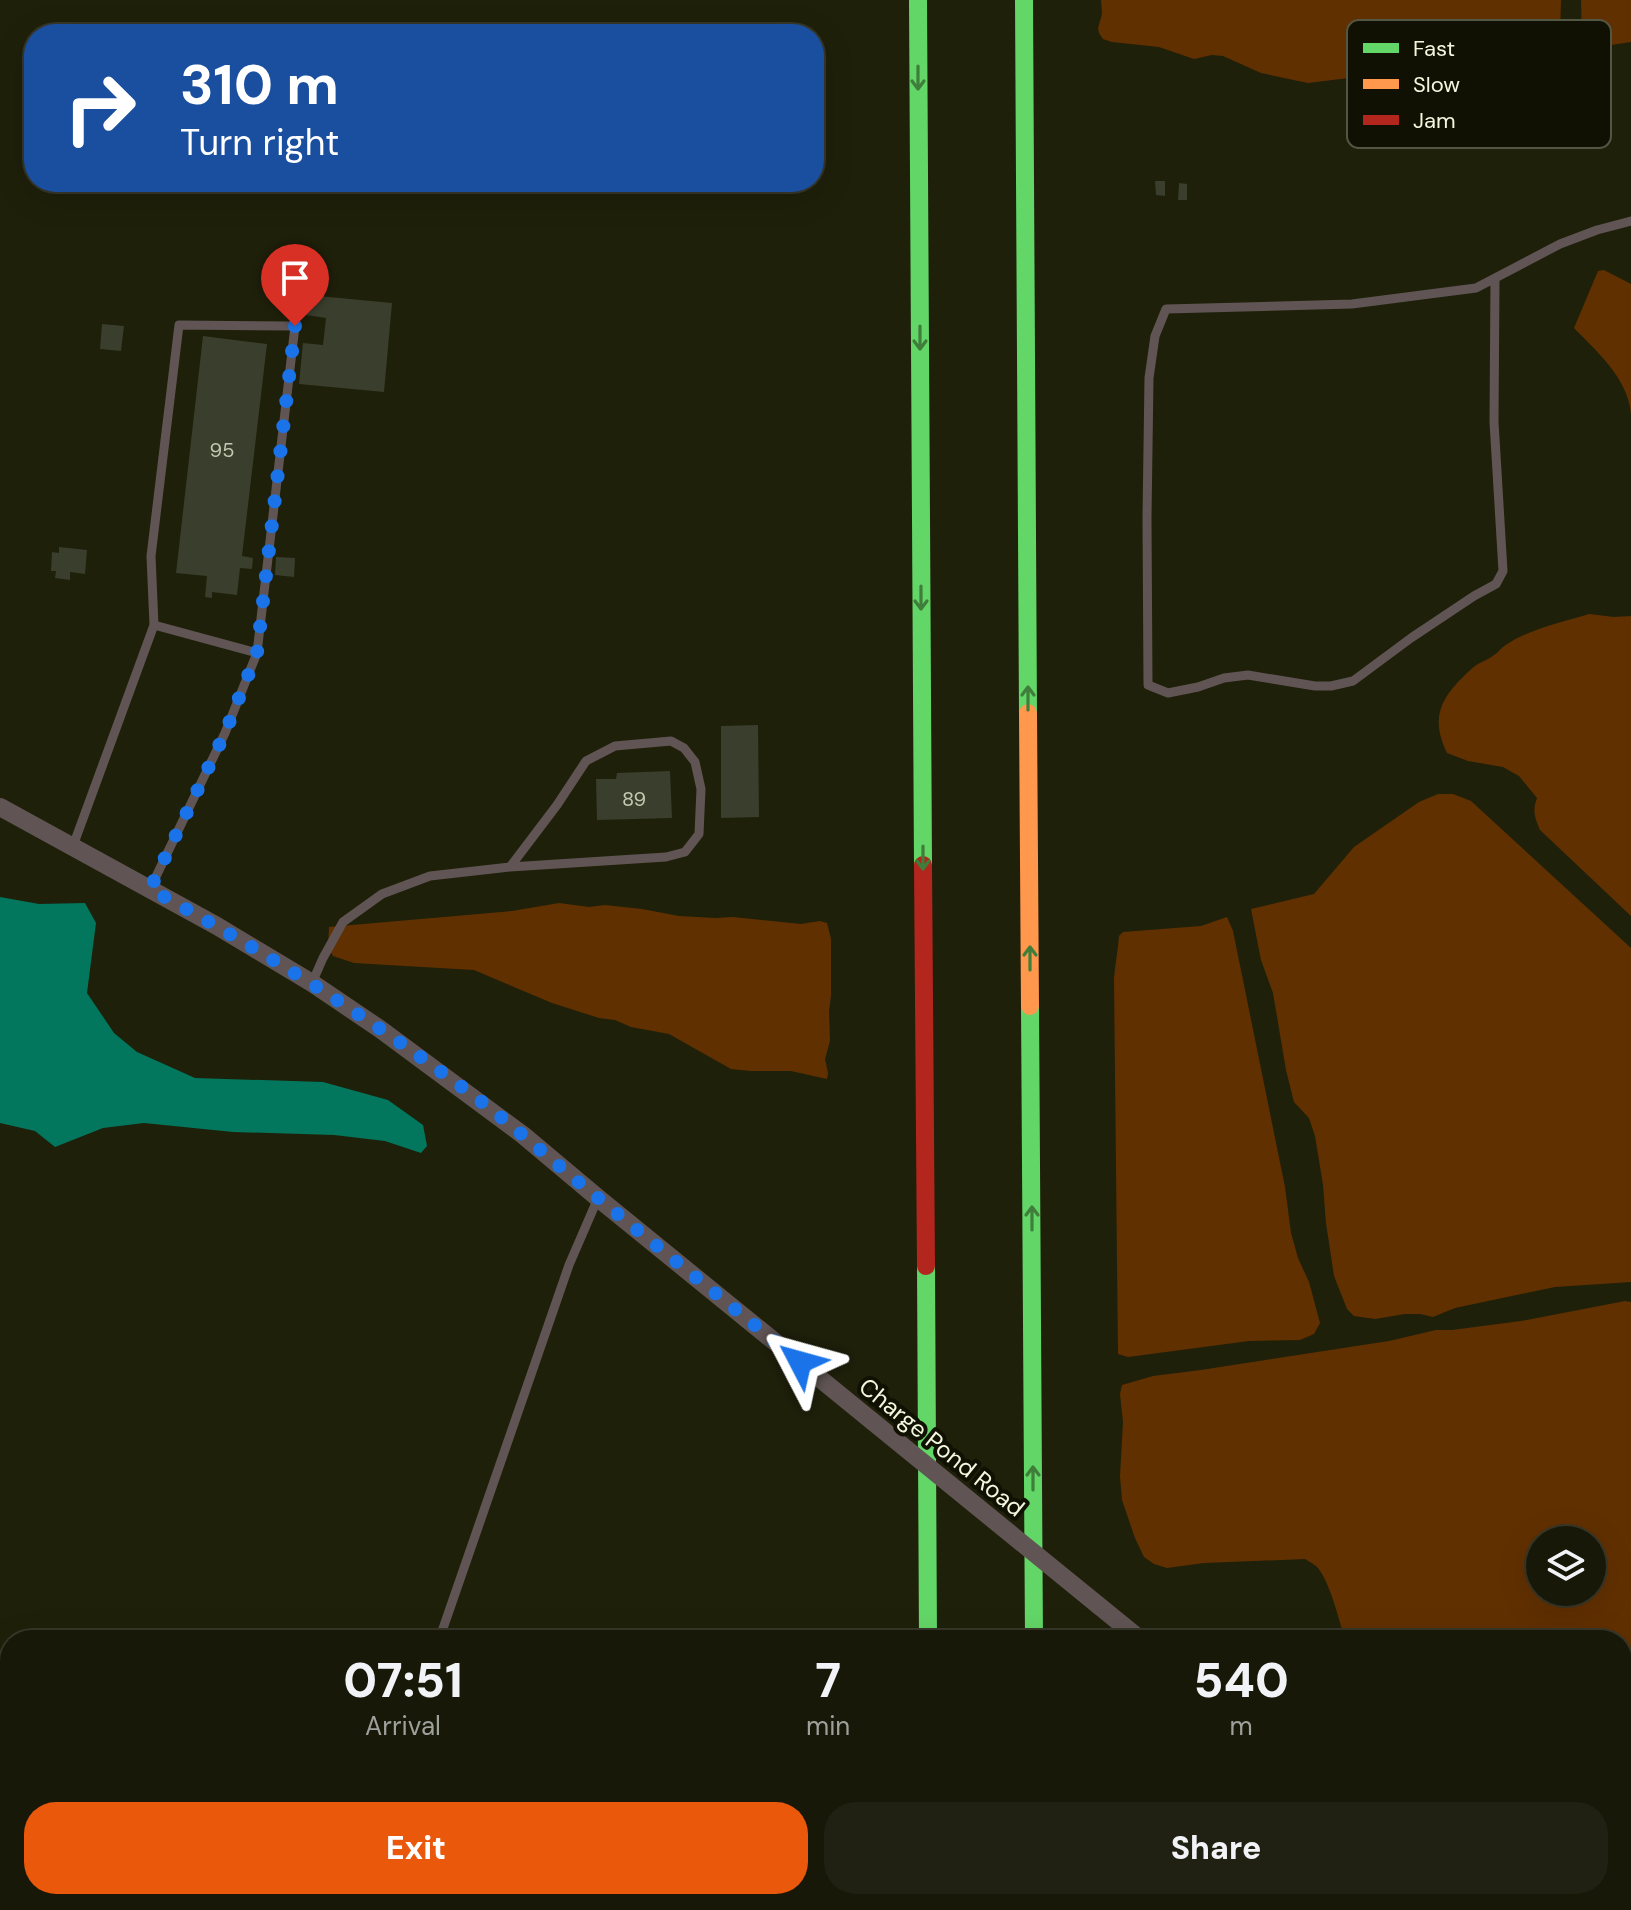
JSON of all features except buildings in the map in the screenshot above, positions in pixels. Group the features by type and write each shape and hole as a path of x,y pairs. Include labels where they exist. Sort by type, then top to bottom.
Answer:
{"highway":[{"path":"918,0 928,1630"},
{"path":"1024,0 1034,1630"}],"street":[{"name":"Charge Pond Road","path":"0,807 230,933 312,983 490,1108 1129,1630"}],"lane":[{"path":"1495,279 1494,422 1503,571 1496,584 1411,638 1353,681 1315,686 1248,675 1168,693 1148,685 1149,378 1155,336 1166,309 1352,304 1476,288 1560,244 1631,221"},
{"path":"73,846 154,625 151,556 179,325 295,326 257,653 225,733 150,889"},
{"path":"154,625 257,653"},
{"path":"312,983 343,922 382,894 430,876 510,867 666,857 685,852 699,834 701,789 695,762 684,748 671,741 615,746 586,761 510,867"},
{"path":"442,1630 569,1265 598,1198"}],"shaded area":[{"path":"1101,0 1561,0 1560,20 1347,20 1347,78 1308,83 1261,73 1223,56 1194,59 1159,47 1103,39 1098,28 1102,14"},
{"path":"1581,0 1631,0 1631,42 1611,45 1611,20 1581,20"},
{"path":"1604,270 1631,284 1631,414 1629,401 1618,377 1574,328 1598,271"},
{"path":"1589,614 1631,616 1631,916 1540,830 1535,814 1537,798 1519,776 1503,767 1468,761 1447,753 1439,730 1443,702 1474,667 1523,636"},
{"path":"1438,794 1453,794 1471,801 1631,948 1631,1282 1555,1287 1455,1308 1433,1317 1405,1314 1375,1319 1354,1316 1347,1309 1334,1276 1315,1136 1309,1118 1294,1102 1273,993 1261,960 1251,909 1314,894 1354,847 1419,802"},
{"path":"559,903 642,909 679,916 827,923 831,939 831,995 830,1041 825,1059 827,1079 791,1071 731,1069 669,1034 631,1027 552,1003 474,970 354,963 333,956 328,947 329,927 512,911"},
{"path":"1227,917 1233,931 1285,1187 1291,1233 1320,1323 1314,1334 1300,1340 1249,1341 1128,1357 1118,1354 1114,979 1119,936 1123,932 1201,926"},
{"path":"1631,1302 1631,1630 1342,1630 1321,1572 1305,1559 1204,1563 1167,1568 1144,1557 1122,1500 1122,1385 1153,1376 1389,1341 1436,1330 1521,1321"}],"water":[{"path":"0,897 39,904 85,903 96,923 87,993 114,1033 137,1052 195,1078 323,1082 388,1100 423,1125 427,1146 421,1153 385,1141 334,1135 233,1132 144,1123 103,1128 55,1147 35,1131 0,1123"}],"traffic: fast":[{"path":"918,0 923,865"},
{"path":"1024,0 1028,713"},
{"path":"1030,1006 1034,1630"},
{"path":"926,1266 928,1630"}],"traffic: slow":[{"path":"1028,713 1030,1006"}],"traffic: jam":[{"path":"923,865 926,1266"}],"route":[{"path":"295,326 257,653 225,733 150,889 312,983 437,1069 490,1108 800,1362"}]}
